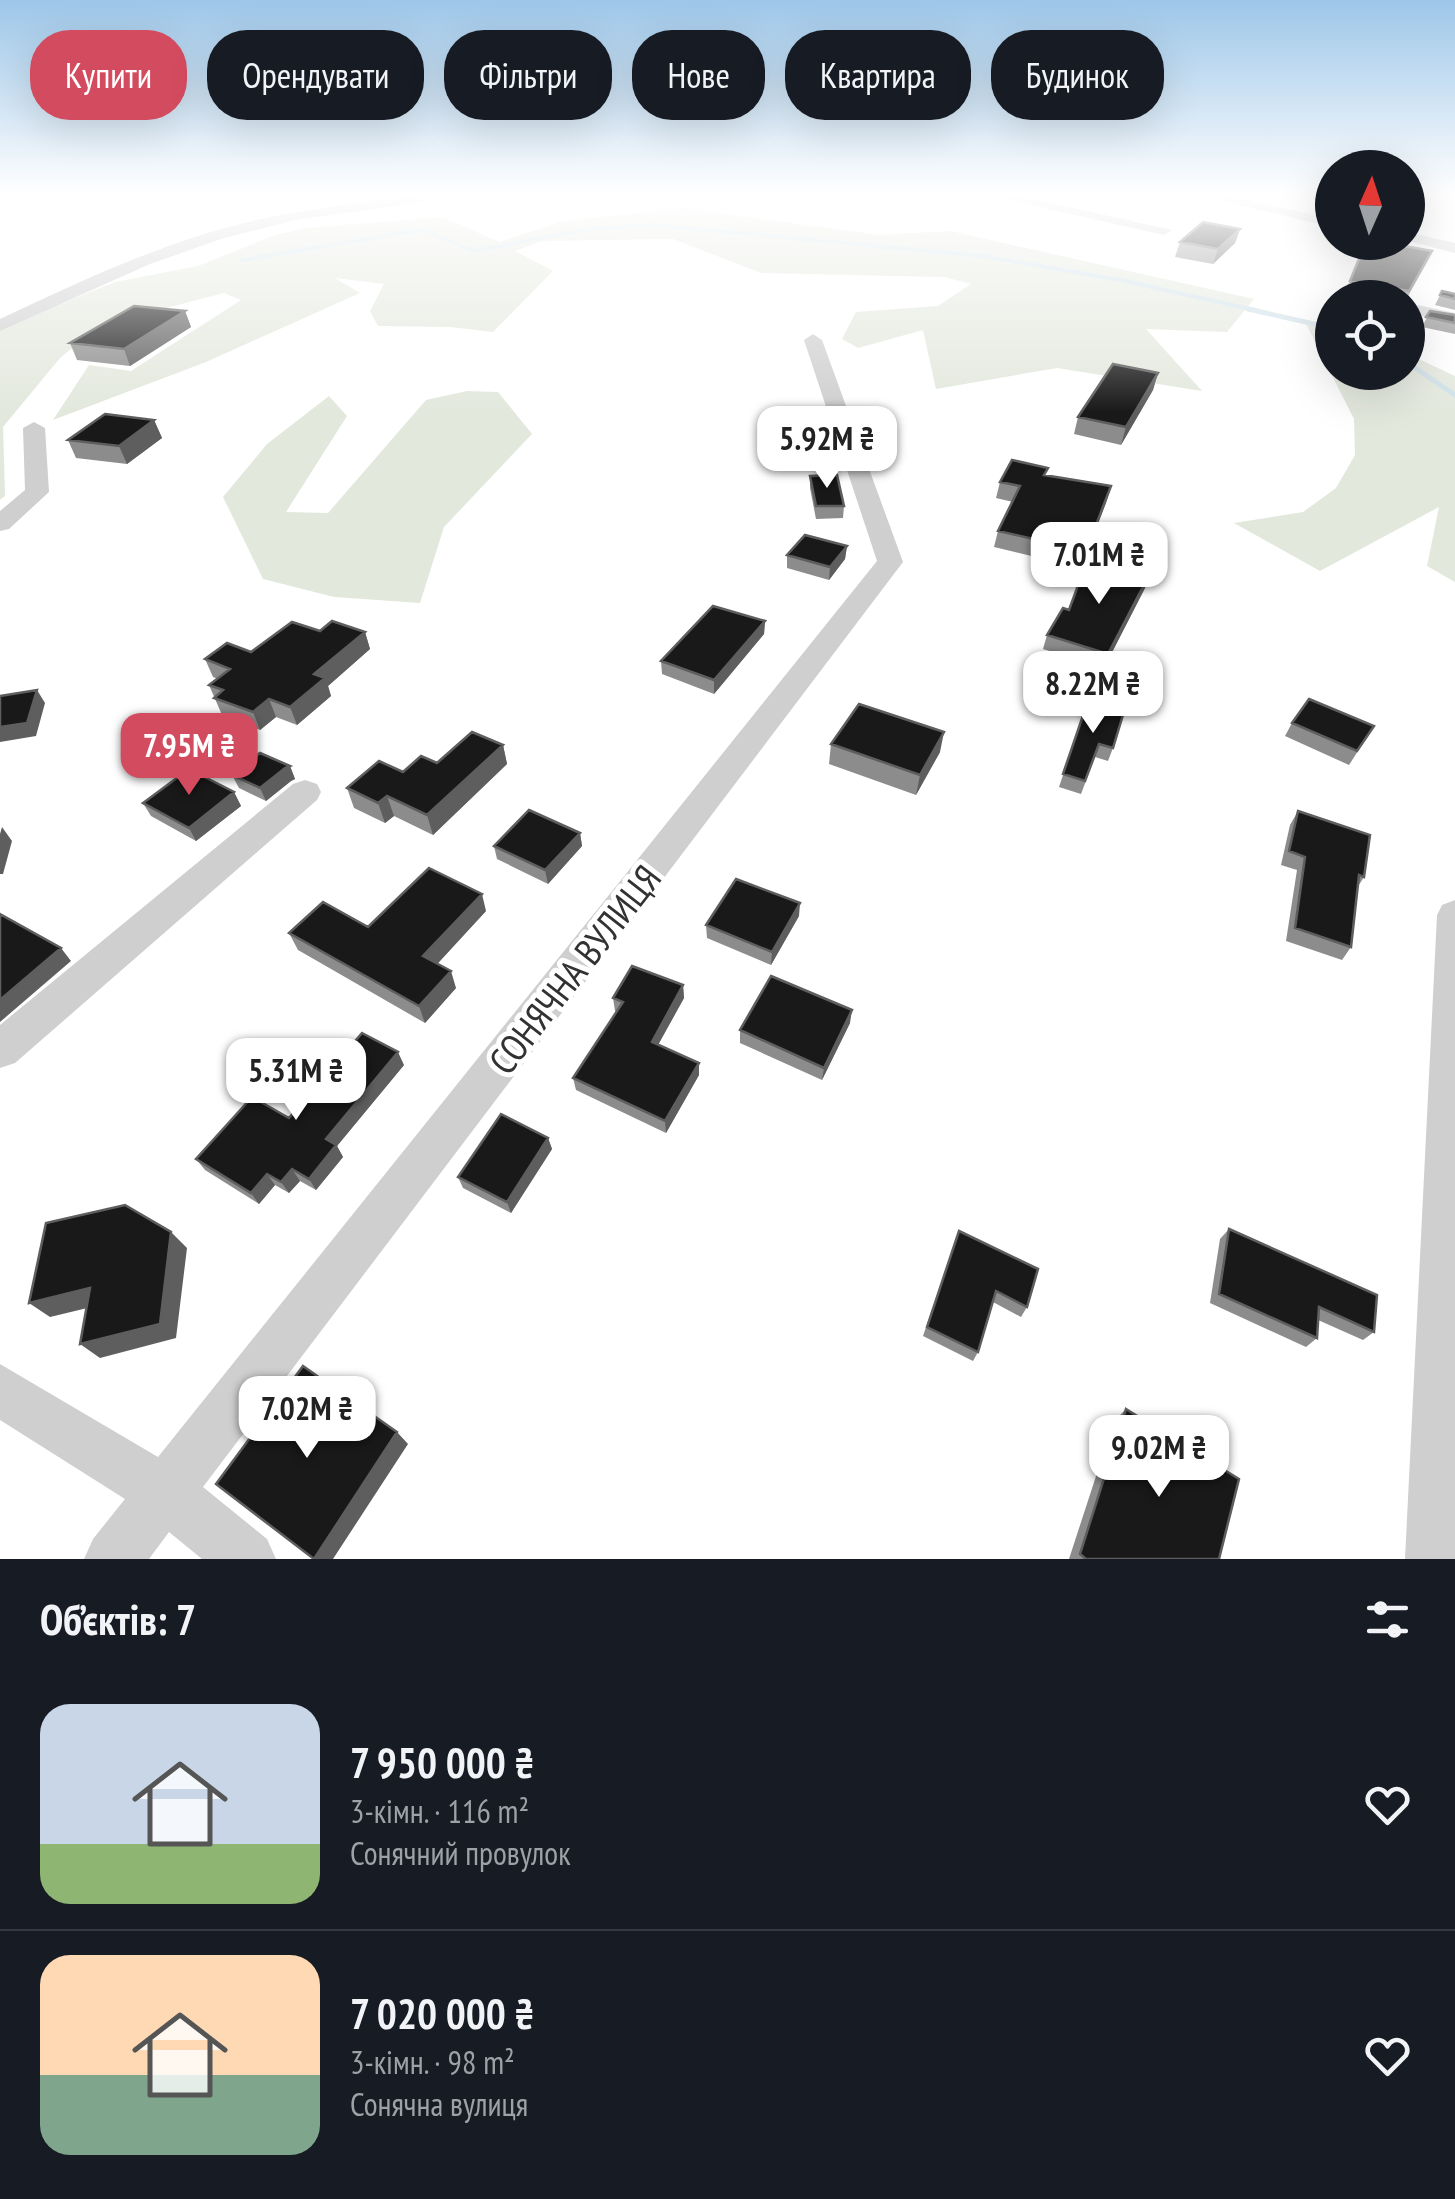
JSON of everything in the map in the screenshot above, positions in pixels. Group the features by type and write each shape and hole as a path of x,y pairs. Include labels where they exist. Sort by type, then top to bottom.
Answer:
{"street":[{"path":"0,326 136,266"},
{"path":"1425,312 1455,318"},
{"name":"СОНЯЧНА ВУЛИЦЯ","path":"113,1559 890,562 813,340"},
{"path":"0,524 37,492 34,428"},
{"path":"0,1050 305,792"},
{"path":"1434,1559 1455,914"},
{"path":"0,1390 167,1494 246,1559"}],"shaded area":[{"path":"198,266 543,266 553,271 493,332 378,326 370,311 384,284 335,278 360,293 206,362 53,420 89,365 131,371 241,300 224,293 100,325 60,358 3,427 5,496 0,500 0,328 115,282"},
{"path":"742,266 1105,266 1254,299 1227,332 1146,329 1202,391 1057,368 936,389 923,330 858,348 842,339 856,312 938,306 971,284 945,277 761,273"},
{"path":"1304,320 1315,326 1315,342"},
{"path":"1425,362 1455,376 1455,582 1427,566 1439,507 1320,571 1234,523 1303,512 1336,488 1355,455 1354,419 1339,390 1425,390"},
{"path":"467,391 498,392 532,434 444,527 420,603 334,597 263,579 223,497 267,444 329,396 347,416 286,512 328,513 426,400"}],"building":[{"path":"1356,266 1424,266 1415,280 1350,280"},
{"path":"1442,291 1455,294 1455,299 1440,295"},
{"path":"134,306 185,311 124,349 70,343"},
{"path":"1430,311 1455,315 1455,323 1426,317"},
{"path":"1113,364 1158,373 1126,427 1078,417"},
{"path":"105,414 154,420 119,446 68,440"},
{"path":"1012,460 1048,468 1044,475 1111,486 1086,551 998,531 1020,486 1000,482"},
{"path":"837,475 844,506 816,506 810,476"},
{"path":"805,535 847,546 830,567 787,555"},
{"path":"1087,561 1149,575 1108,654 1047,635 1063,608 1069,610"},
{"path":"713,606 765,621 714,680 661,661"},
{"path":"332,621 365,632 314,674 325,678 290,707 269,699 253,712 214,698 223,690 209,685 230,669 205,659 227,643 251,652 292,622 320,631"},
{"path":"37,690 27,723 0,727 0,696"},
{"path":"1089,698 1125,708 1113,748 1099,744 1085,781 1063,774"},
{"path":"1309,699 1374,726 1357,751 1292,723"},
{"path":"859,704 944,732 920,775 831,744"},
{"path":"472,732 503,745 427,815 387,796 378,803 347,788 379,761 403,772 421,756 437,763"},
{"path":"260,753 290,766 260,788 232,775"},
{"path":"189,769 234,792 189,828 143,803"},
{"path":"529,810 580,833 545,870 494,846"},
{"path":"1298,811 1370,835 1364,877 1359,875 1351,947 1295,928 1305,857 1289,851"},
{"path":"429,868 482,894 423,956 451,971 419,1006 289,933 323,902 368,927"},
{"path":"736,879 800,903 772,952 706,925"},
{"path":"0,914 61,948 0,1000"},
{"path":"632,966 683,985 652,1042 699,1063 665,1121 573,1078 623,1002 613,998"},
{"path":"771,976 852,1010 824,1068 740,1030"},
{"path":"362,1033 398,1052 326,1139 336,1145 309,1179 292,1169 281,1182 267,1174 251,1193 196,1159 252,1097 289,1118"},
{"path":"501,1114 548,1138 507,1202 458,1177"},
{"path":"125,1205 171,1232 160,1324 80,1344 90,1288 29,1303 46,1223"},
{"path":"1229,1229 1377,1295 1374,1332 1319,1307 1317,1338 1219,1294"},
{"path":"959,1231 1038,1269 1027,1307 996,1291 978,1352 927,1327"},
{"path":"303,1366 397,1432 314,1559 216,1484"},
{"path":"1126,1409 1239,1479 1219,1559 1086,1559 1080,1554"}],"waterway":[{"path":"1039,266 1259,311"},
{"path":"1248,309 1315,324"},
{"path":"1425,375 1455,395"}]}
